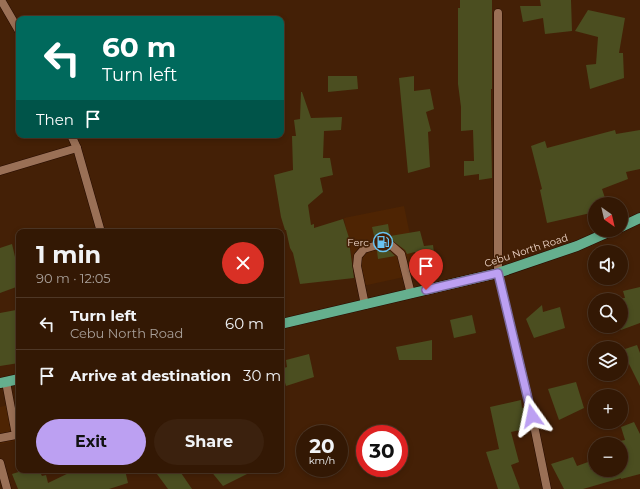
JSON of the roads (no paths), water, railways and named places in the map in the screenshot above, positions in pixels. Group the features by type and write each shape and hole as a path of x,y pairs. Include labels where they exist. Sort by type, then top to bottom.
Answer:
{"main road":[{"path":"628,224 640,218"},
{"name":"Cebu North Road","path":"284,323 498,273 577,246 597,237"},
{"path":"3,382 16,380"}],"street":[{"path":"1,0 16,26"},
{"path":"498,14 498,273 529,401 547,489"},
{"path":"72,138 77,148 100,229"},
{"path":"0,171 77,148"},
{"path":"365,305 357,266 358,256 364,249 381,244 392,246 401,254 411,294"},
{"path":"0,438 16,435 3,382"},
{"path":"0,463 7,489"}],"place":[{"name":"Ferc","path":"383,242"}]}
